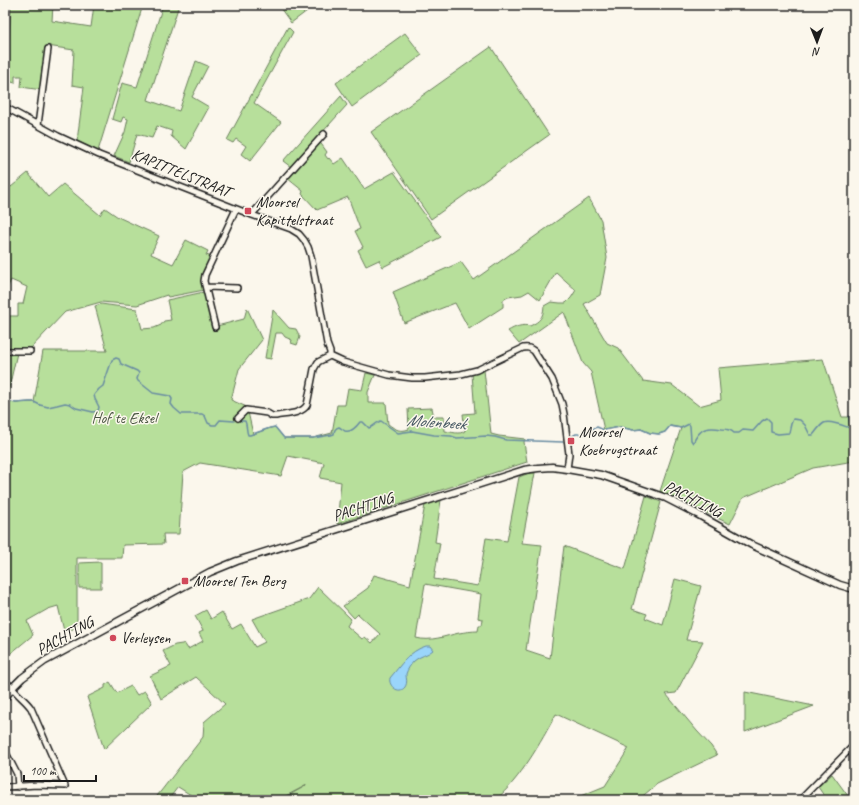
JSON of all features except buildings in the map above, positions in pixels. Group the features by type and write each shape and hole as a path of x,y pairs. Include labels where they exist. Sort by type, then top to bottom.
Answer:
{"main road":[{"name":"PACHTING","path":"5,698 22,678 45,661 221,567 403,507 524,470 538,468 552,467 601,475 666,498 752,545 840,585 854,589"}],"street":[{"path":"38,125 48,49"},
{"name":"KAPITTELSTRAAT","path":"5,107 58,136 98,154 236,209 291,229 299,234 308,247 311,256 330,356"},
{"path":"252,215 324,134"},
{"path":"215,327 204,281 205,275 236,209"},
{"path":"206,287 237,288"},
{"path":"238,418 246,410 267,413 272,416 301,411 307,405 314,369 318,362 330,356 343,362 389,375 425,378 461,374 477,370 523,348 531,348 552,379 562,404 569,454 567,469"},
{"path":"5,351 30,351"},
{"path":"5,682 10,684 15,692 26,701 31,708 65,786 5,787"},
{"path":"800,800 854,745"},
{"path":"5,751 17,774 18,787"}],"green space":[{"path":"11,5 53,5 52,21 91,27 94,5 143,5 98,151 77,141 84,87 72,85 74,50 47,46 42,90 21,87 22,76 15,76 15,83 5,80"},
{"path":"163,5 179,5 148,100 179,111 196,61 208,66 192,97 209,107 186,149 171,136 172,131 157,126 152,138 137,134 129,162 114,156 125,132 128,119 123,117 121,122 112,119 122,83 137,87"},
{"path":"278,5 315,5 291,23"},
{"path":"288,27 293,32 254,103 281,122 250,161 241,154 246,146 236,139 233,143 227,140"},
{"path":"405,33 422,55 352,107 336,83"},
{"path":"491,47 549,135 431,219 371,132"},
{"path":"341,96 347,105 291,167 283,161"},
{"path":"319,141 327,152 325,155 334,164 343,158 364,189 394,172 441,237 383,267 379,260 366,266 358,250 363,247 355,231 360,229 348,197 317,210 302,194 303,191 287,178"},
{"path":"28,173 48,197 63,184 100,215 105,208 118,217 159,236 151,254 173,264 186,240 208,251 206,255 212,257 204,290 168,297 167,295 137,305 101,302 65,312 30,349 9,349 9,316 18,316 18,304 23,304 27,287 11,280 5,292 5,181 11,187"},
{"path":"589,198 601,220 607,258 600,295 584,304 607,343 618,348 643,381 672,385 699,406 721,400 718,368 823,359 842,417 854,416 854,461 813,468 743,498 730,524 660,491 681,428 670,426 665,432 659,434 650,433 641,429 633,430 620,427 604,430 591,372 583,363 564,312 519,344 508,331 519,326 530,326 540,319 544,306 551,302 566,303 571,298 576,290 556,272 540,300 529,291 522,295 508,297 503,300 503,307 469,329 455,303 404,323 393,292 461,262 474,280"},
{"name":"Hof te Eksel","path":"204,292 213,327 244,319 247,308 262,340 239,369 231,400 249,408 248,412 253,434 275,427 284,438 313,438 332,433 337,405 345,405 348,388 362,390 366,373 375,375 368,392 368,403 386,403 388,424 393,428 398,430 409,429 408,409 432,408 434,417 444,417 445,431 460,433 465,431 463,414 475,413 472,374 484,370 491,434 525,439 524,442 527,462 337,524 341,482 320,478 324,463 288,456 281,476 200,463 183,472 179,534 163,534 164,544 123,545 122,558 77,558 77,623 73,629 64,631 58,606 48,609 27,621 33,635 5,658 5,353 17,353 6,401 16,403 34,402 43,351 107,351 95,306 101,304 137,309 142,329 154,328 161,325 164,321 171,320 167,300"},
{"path":"273,310 289,328 296,329 300,337 297,345 291,343 292,340 285,337 282,333 276,333 271,359 265,358"},
{"path":"529,473 535,473 522,543 542,545 526,650 550,658 564,546 625,569 646,496 661,502 632,609 647,614 645,618 663,625 675,579 701,586 686,640 703,641 676,693 666,694 717,755 657,784 638,800 580,800 578,797 605,786 629,748 556,714 537,748 521,771 513,782 495,800 281,800 307,785 278,800 199,800 178,787 168,800 154,800 203,737 204,722 225,704 196,677 161,699 150,676 171,666 163,651 175,645 184,643 188,649 203,641 199,633 203,631 195,616 206,610 211,619 222,612 232,629 241,624 255,647 265,642 252,619 309,599 318,587 351,619 347,626 362,639 365,637 372,643 380,634 358,614 354,618 343,606 368,588 374,575 410,585 425,505 441,500 435,542 440,543 434,579 478,586 486,538 507,541 519,477","holes":["425,584 481,594 478,618 483,619 482,625 479,625 478,631 459,633 433,639 416,638"]},
{"path":"101,562 101,588 79,588 79,563"},
{"path":"110,682 117,693 131,686 137,695 145,691 152,703 104,749 87,697 105,688 105,685"},
{"path":"745,692 814,706 745,732"},
{"path":"832,774 851,800 827,800 818,787"}],"water":[{"path":"426,646 430,646 433,650 416,659 408,669 405,687 400,690 394,688 391,684 390,678 410,655"}],"waterway":[{"name":"Molenbeek","path":"5,401 16,403 34,402 48,407 65,403 76,408 93,412 98,411 99,407 94,395 103,386 112,360 116,358 119,359 121,364 137,371 139,373 137,379 138,381 153,393 170,396 172,399 171,404 181,414 202,414 205,416 208,423 212,425 216,425 220,420 234,421"},
{"name":"Molenbeek","path":"571,437 576,434 586,434 597,427 604,430 620,427 633,430 641,429 650,433 659,434 665,432 670,426 681,428 689,424 691,440 693,443 698,434 704,429 726,429 734,433 739,433 743,430 753,431 762,421 767,418 771,422 771,432 778,434 789,433 793,419 800,420 805,425 810,435 813,435 824,423 827,422 850,428 849,417 852,415 854,416"},
{"name":"Molenbeek","path":"241,421 245,421 248,435 275,427 284,438 313,438 331,435 334,434 335,429 339,427 345,431 349,431 354,429 360,422 363,422 369,428 381,421 398,433 412,431 457,438 486,436 506,440 563,442"}],"place":[{"name":"Moorsel Kapittelstraat","path":"248,211"},
{"name":"Moorsel Koebrugstraat","path":"571,441"},
{"name":"Moorsel Ten Berg","path":"185,581"},
{"name":"Verleysen","path":"113,638"}]}
